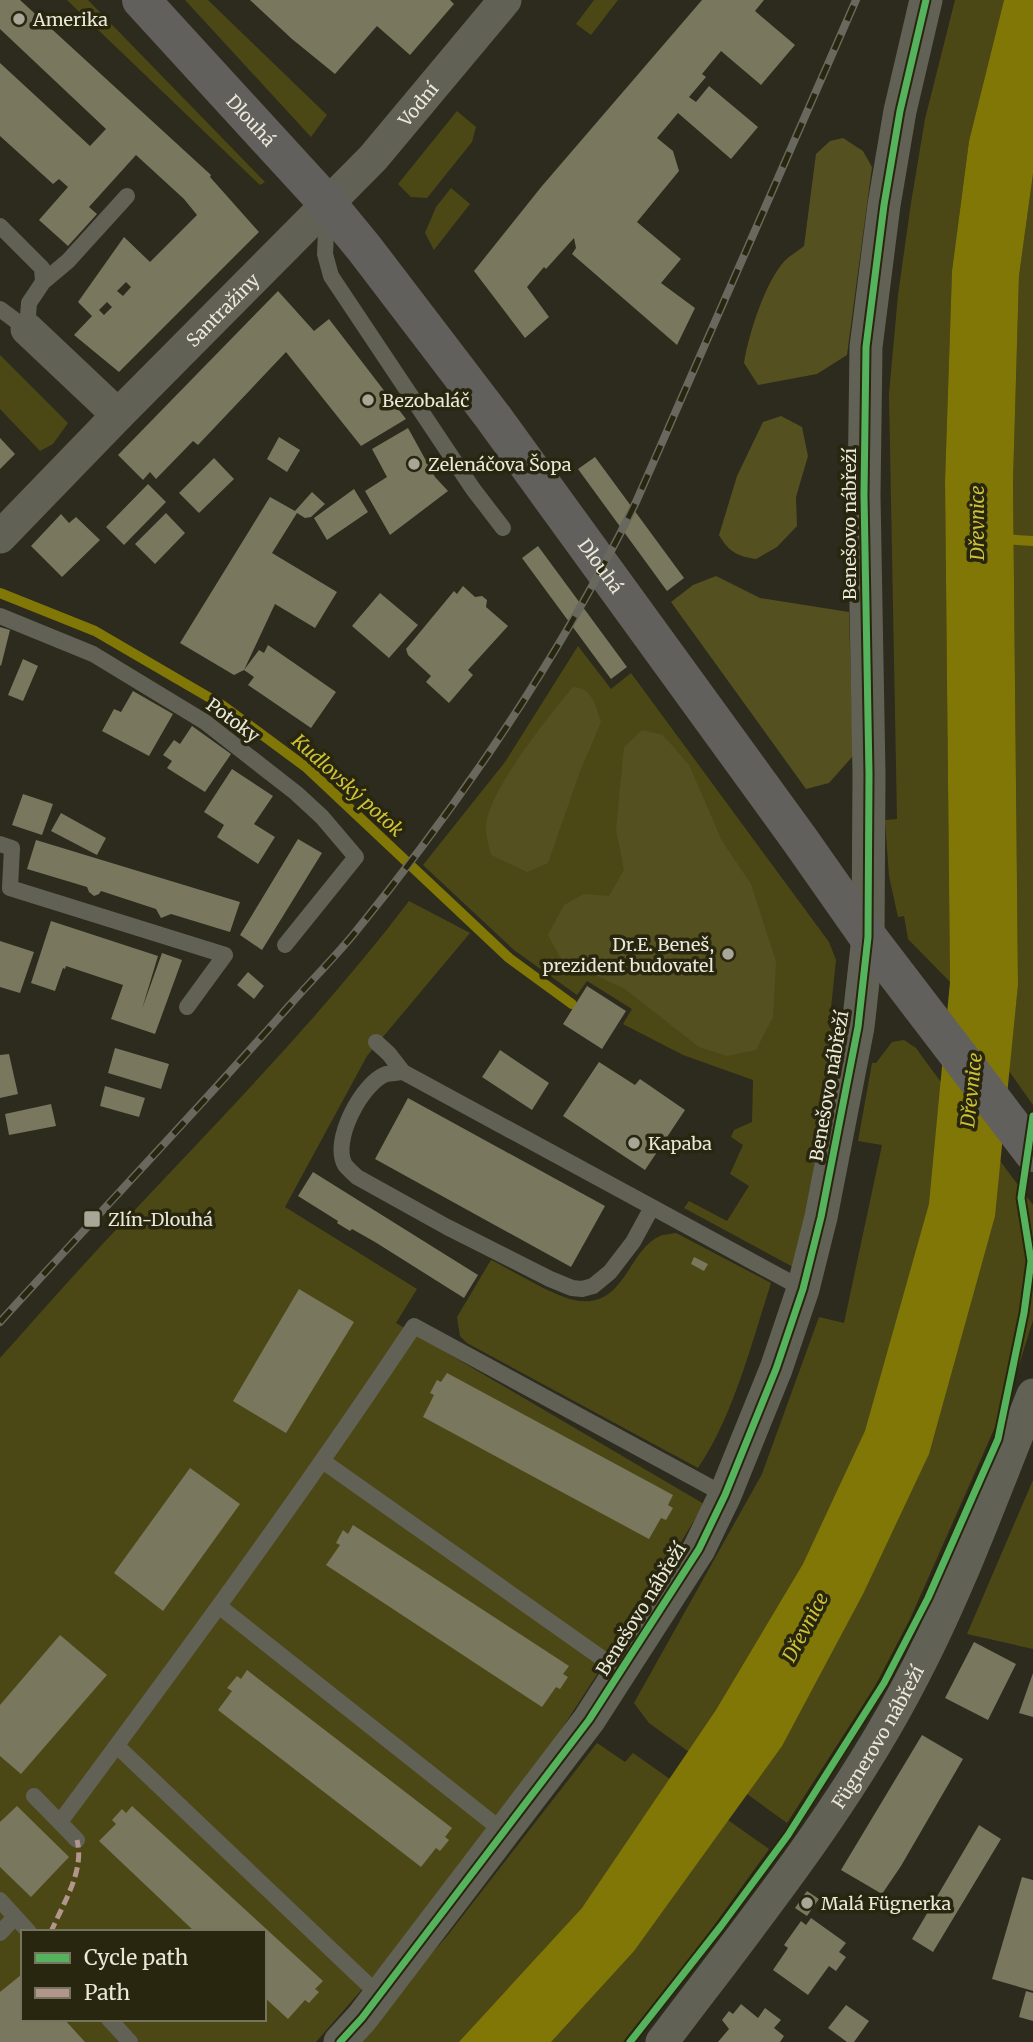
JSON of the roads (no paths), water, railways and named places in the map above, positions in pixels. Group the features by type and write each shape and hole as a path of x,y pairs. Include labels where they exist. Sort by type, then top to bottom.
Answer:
{"main road":[{"name":"Dlouhá","path":"141,0 327,203 493,417 875,946 1033,1153"}],"street":[{"name":"Vodní","path":"327,203 373,158 505,0"},
{"name":"Benešovo nábřeží","path":"340,2042 362,2018 589,1720 699,1549 725,1495 776,1369 803,1289 821,1217 875,946 864,495 866,347 891,160 926,0"},
{"name":"Santražiny","path":"0,537 327,203"},
{"path":"27,329 118,415"},
{"name":"Fügnerovo nábřeží","path":"662,2042 799,1859 855,1775 906,1689 947,1607 1033,1395"}],"lane":[{"path":"27,329 29,303 43,282 68,261 127,196"},
{"path":"327,203 325,254 331,276 473,489 503,528"},
{"path":"0,226 42,268 43,282"},
{"path":"0,309 27,329"},
{"name":"Potoky","path":"0,616 93,654 185,709 267,769 322,817 356,858 285,945"},
{"path":"0,844 12,848 10,888 225,955 187,1007"},
{"path":"376,1042 403,1072 651,1209 803,1289"},
{"path":"403,1072 386,1074 364,1093 345,1129 341,1151 345,1165 357,1177 436,1221 550,1279 582,1289 603,1280 621,1261 651,1209"},
{"path":"60,1822 324,1462 414,1326 725,1495"},
{"path":"324,1462 620,1671"},
{"path":"220,1607 504,1832"},
{"path":"117,1746 379,1995"},
{"path":"34,1796 77,1840"},
{"path":"0,1900 27,1930"},
{"path":"0,1933 15,1917"},
{"path":"111,2021 130,2042"}],"water":[{"name":"Dřevnice","path":"1004,0 1033,0 1033,174 1019,276 1013,482 1018,985 995,1216 929,1454 863,1594 782,1746 634,1951 551,2042 459,2042 582,1908 716,1710 803,1564 865,1431 929,1204 950,982 945,481 952,271 969,141"}],"waterway":[{"path":"1002,539 1033,541"},
{"name":"Kudlovský potok","path":"0,593 95,631 222,705 307,768 509,958 572,1004"}],"railway":[{"path":"0,1322 353,935 433,833 542,672 636,502 856,0"}],"place":[{"name":"Amerika","path":"19,19"},
{"name":"Bezobaláč","path":"368,400"},
{"name":"Zelenáčova Šopa","path":"414,464"},
{"name":"Dr.E. Beneš, prezident budovatel","path":"728,954"},
{"name":"Kapaba","path":"634,1143"},
{"name":"Zlín-Dlouhá","path":"92,1219"},
{"name":"Malá Fügnerka","path":"807,1903"}]}
